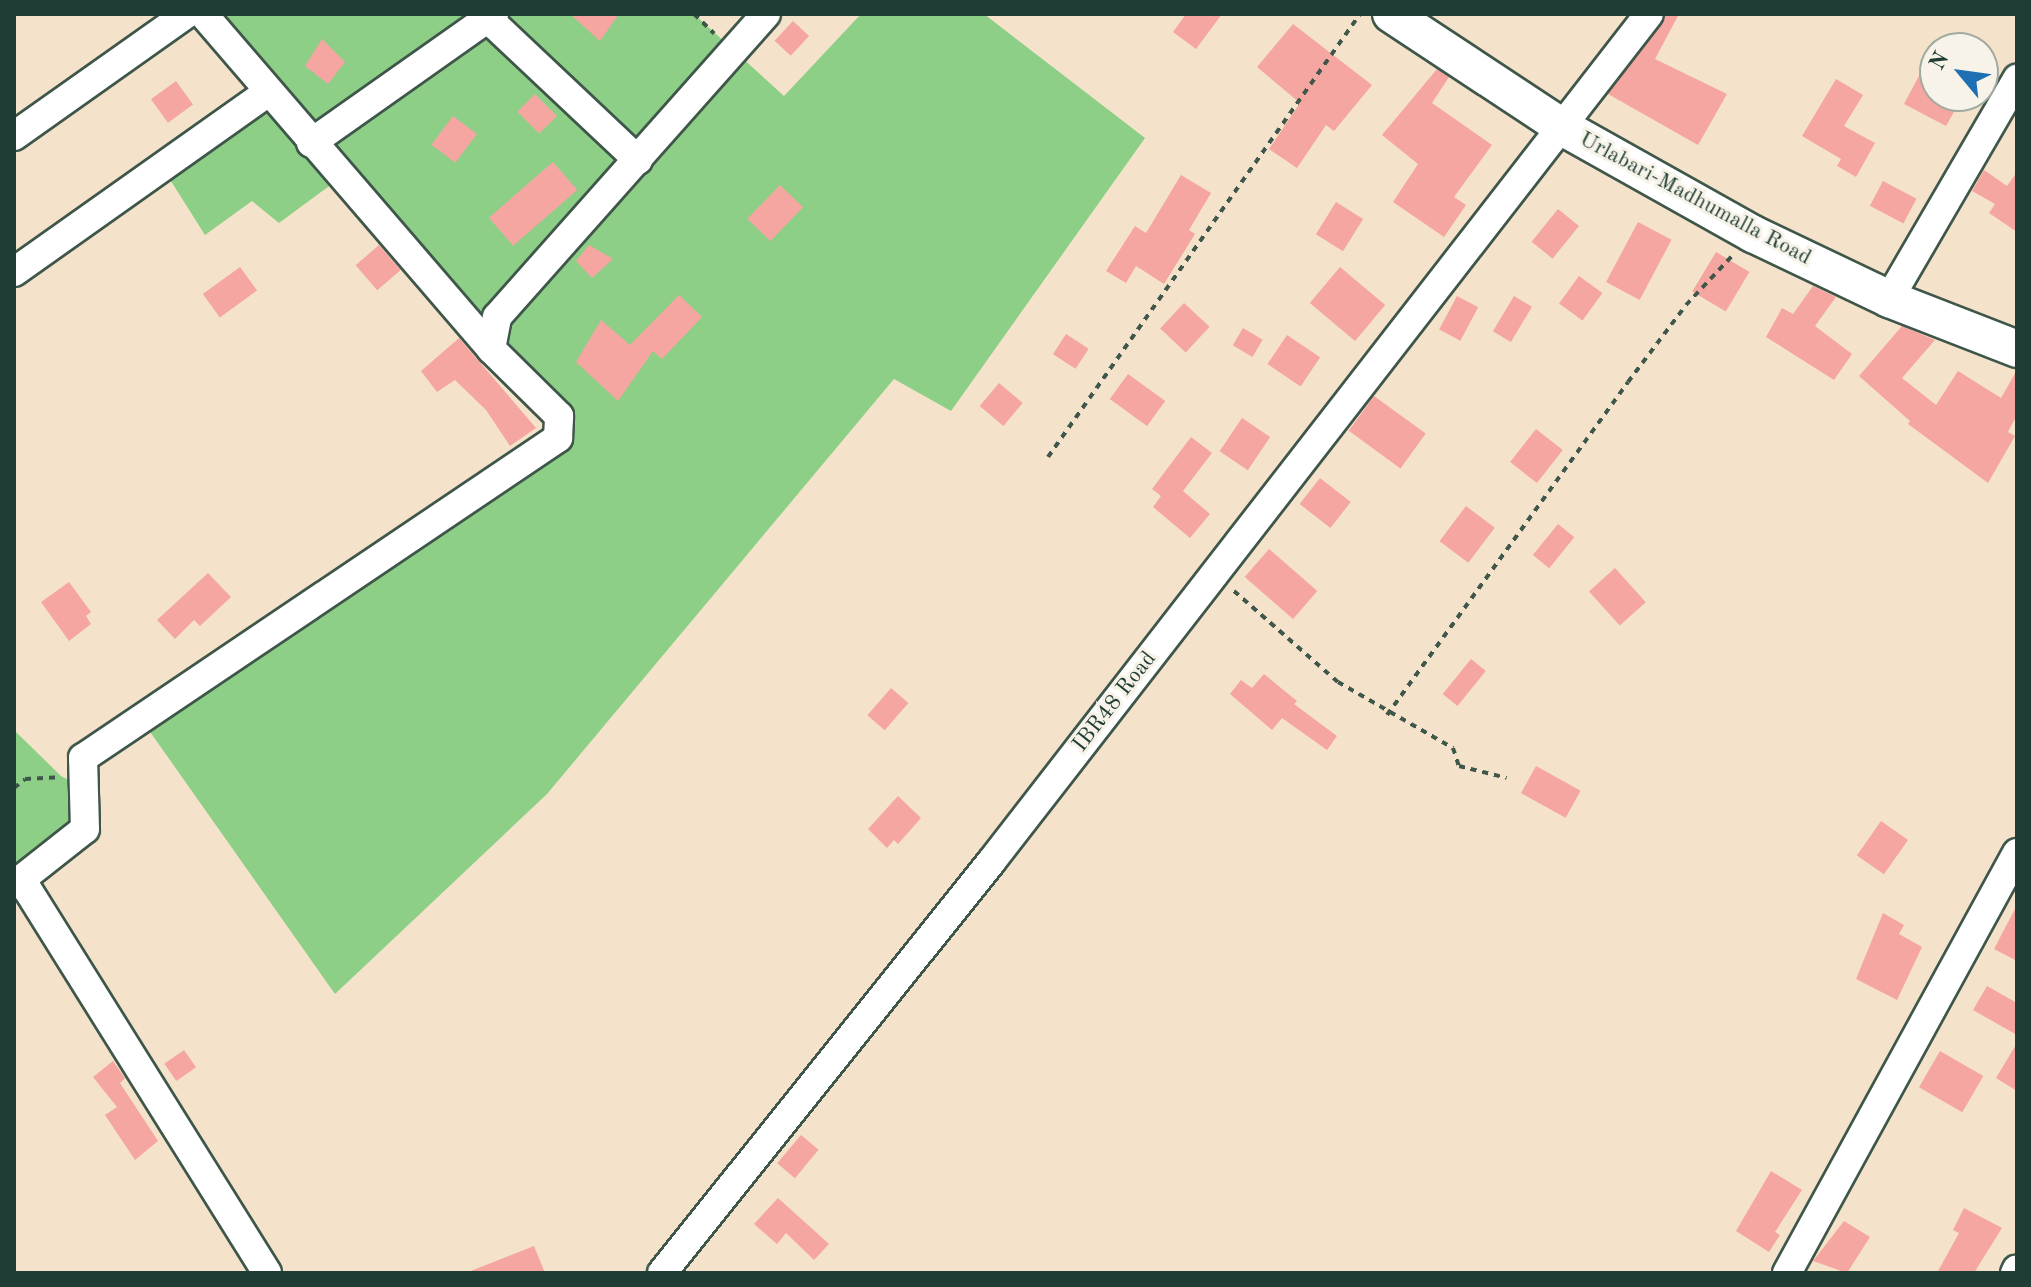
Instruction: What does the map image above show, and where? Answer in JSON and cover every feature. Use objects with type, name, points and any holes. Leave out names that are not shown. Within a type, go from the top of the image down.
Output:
[{"type":"main road","name":"Urlabari-Madhumalla Road","points":[[1391,14],[1564,128],[1753,234],[1889,299],[2017,349]]},
{"type":"street","points":[[14,136],[186,14]]},
{"type":"street","points":[[203,14],[491,349],[559,416],[558,438],[83,758],[85,829],[17,882],[267,1273]]},
{"type":"street","points":[[491,349],[497,317],[766,14]]},
{"type":"street","name":"IBR48 Road","points":[[662,1273],[1564,128],[1649,14]]},
{"type":"street","points":[[311,143],[488,16],[638,160]]},
{"type":"street","points":[[1889,299],[2017,79]]},
{"type":"street","points":[[14,272],[268,92]]},
{"type":"street","points":[[1787,1273],[2017,853]]},
{"type":"path","points":[[1048,457],[1360,14]]},
{"type":"path","points":[[1387,715],[1686,305],[1753,234]]},
{"type":"path","points":[[1214,574],[1304,657],[1387,715],[1453,748],[1459,766],[1507,778]]},
{"type":"path","points":[[14,788],[25,779],[61,776],[83,758]]},
{"type":"green space","points":[[203,14],[694,14],[784,96],[861,14],[984,14],[1145,138],[951,411],[894,379],[547,794],[335,994],[141,719],[558,437],[558,416],[340,178],[279,223],[252,201],[205,235],[162,167],[267,92]]},
{"type":"green space","points":[[14,730],[61,776],[82,787],[85,829],[14,885]]},
{"type":"building","points":[[570,14],[619,14],[600,41]]},
{"type":"building","points":[[1186,14],[1222,14],[1196,49],[1173,32]]},
{"type":"building","points":[[1666,14],[1679,14],[1655,59],[1727,94],[1698,145],[1608,94]]},
{"type":"building","points":[[793,21],[809,36],[791,56],[775,41]]},
{"type":"building","points":[[1293,24],[1372,85],[1334,131],[1326,125],[1297,168],[1269,149],[1300,103],[1257,67]]},
{"type":"building","points":[[322,39],[345,62],[328,84],[305,66]]},
{"type":"building","points":[[1437,69],[1449,77],[1432,103],[1492,145],[1454,197],[1466,205],[1444,237],[1393,202],[1418,164],[1382,135]]},
{"type":"building","points":[[1919,76],[1919,112],[1904,104]]},
{"type":"building","points":[[1836,79],[1863,95],[1844,126],[1875,143],[1856,177],[1837,166],[1841,159],[1802,136]]},
{"type":"building","points":[[176,81],[193,104],[168,123],[151,99]]},
{"type":"building","points":[[535,94],[557,116],[539,134],[517,112]]},
{"type":"building","points":[[1919,112],[1954,112],[1946,126]]},
{"type":"building","points":[[453,116],[477,134],[455,163],[431,145]]},
{"type":"building","points":[[553,162],[577,190],[513,246],[489,218]]},
{"type":"building","points":[[1984,170],[2007,186],[2017,172],[2017,232],[1989,213],[1995,204],[1972,191]]},
{"type":"building","points":[[1181,175],[1211,193],[1189,230],[1195,234],[1164,284],[1136,266],[1126,283],[1106,271],[1135,226],[1146,233]]},
{"type":"building","points":[[1883,181],[1917,199],[1903,224],[1870,206]]},
{"type":"building","points":[[780,185],[803,207],[770,241],[747,219]]},
{"type":"building","points":[[1336,202],[1363,219],[1343,251],[1316,234]]},
{"type":"building","points":[[1558,209],[1579,226],[1553,259],[1532,242]]},
{"type":"building","points":[[1638,222],[1672,240],[1640,300],[1606,282]]},
{"type":"building","points":[[379,245],[401,270],[377,290],[356,265]]},
{"type":"building","points":[[589,245],[613,259],[592,278],[576,261]]},
{"type":"building","points":[[1716,252],[1749,272],[1726,312],[1692,291]]},
{"type":"building","points":[[240,267],[257,290],[220,317],[203,294]]},
{"type":"building","points":[[1340,267],[1385,305],[1355,341],[1310,303]]},
{"type":"building","points":[[1579,276],[1602,293],[1582,321],[1559,304]]},
{"type":"building","points":[[1813,286],[1836,297],[1815,326],[1852,354],[1834,380],[1766,337],[1782,308],[1793,314]]},
{"type":"building","points":[[679,295],[702,317],[662,359],[653,351],[618,401],[576,362],[601,320],[630,345]]},
{"type":"building","points":[[1457,296],[1478,307],[1460,341],[1439,330]]},
{"type":"building","points":[[1514,296],[1532,307],[1511,342],[1493,331]]},
{"type":"building","points":[[1184,303],[1210,327],[1186,352],[1160,329]]},
{"type":"building","points":[[1902,326],[1935,340],[1902,378],[1936,405],[1958,371],[2001,398],[2017,370],[2017,415],[2008,432],[2015,436],[1988,483],[1908,424],[1910,421],[1859,376]]},
{"type":"building","points":[[1243,328],[1263,340],[1252,357],[1233,345]]},
{"type":"building","points":[[1066,334],[1089,349],[1076,369],[1053,354]]},
{"type":"building","points":[[1287,335],[1320,357],[1301,386],[1267,364]]},
{"type":"building","points":[[459,338],[536,428],[510,446],[486,410],[455,380],[437,392],[421,371]]},
{"type":"building","points":[[1128,374],[1165,401],[1147,426],[1110,399]]},
{"type":"building","points":[[999,383],[1023,403],[1003,426],[980,406]]},
{"type":"building","points":[[1374,396],[1426,434],[1401,468],[1349,431]]},
{"type":"building","points":[[1242,418],[1270,437],[1248,470],[1220,451]]},
{"type":"building","points":[[1536,429],[1563,450],[1537,483],[1510,462]]},
{"type":"building","points":[[1191,437],[1212,453],[1183,491],[1210,514],[1190,538],[1153,507],[1161,496],[1152,489]]},
{"type":"building","points":[[1320,478],[1351,502],[1330,528],[1300,504]]},
{"type":"building","points":[[1466,506],[1495,528],[1468,563],[1440,541]]},
{"type":"building","points":[[1558,524],[1574,537],[1549,568],[1533,555]]},
{"type":"building","points":[[1269,549],[1317,591],[1293,619],[1245,577]]},
{"type":"building","points":[[1615,568],[1646,602],[1620,626],[1589,591]]},
{"type":"building","points":[[208,573],[231,597],[200,626],[194,620],[175,639],[157,620]]},
{"type":"building","points":[[69,582],[91,612],[86,616],[91,624],[69,641],[41,602]]},
{"type":"building","points":[[1471,659],[1486,671],[1457,706],[1443,694]]},
{"type":"building","points":[[1264,674],[1297,701],[1294,704],[1337,736],[1327,750],[1282,718],[1272,730],[1230,694],[1241,680],[1252,688]]},
{"type":"building","points":[[891,688],[908,703],[885,730],[867,715]]},
{"type":"building","points":[[1536,766],[1581,791],[1566,818],[1521,793]]},
{"type":"building","points":[[898,796],[921,818],[898,844],[894,840],[887,848],[868,829]]},
{"type":"building","points":[[1881,821],[1908,840],[1884,874],[1857,855]]},
{"type":"building","points":[[2017,905],[2017,961],[1994,949]]},
{"type":"building","points":[[1883,913],[1904,925],[1899,934],[1922,947],[1897,1000],[1856,979]]},
{"type":"building","points":[[1987,986],[2017,1003],[2017,1035],[1973,1010]]},
{"type":"building","points":[[2017,1043],[2017,1091],[1996,1078]]},
{"type":"building","points":[[184,1050],[196,1067],[176,1081],[164,1064]]},
{"type":"building","points":[[1940,1051],[1983,1076],[1962,1112],[1919,1087]]},
{"type":"building","points":[[113,1061],[125,1078],[120,1083],[158,1141],[135,1160],[105,1115],[117,1107],[93,1077]]},
{"type":"building","points":[[801,1135],[819,1150],[795,1178],[777,1163]]},
{"type":"building","points":[[1771,1171],[1802,1190],[1775,1232],[1780,1235],[1769,1252],[1736,1231]]},
{"type":"building","points":[[778,1198],[829,1244],[814,1260],[786,1233],[777,1244],[754,1224]]},
{"type":"building","points":[[1964,1208],[2002,1228],[1974,1273],[1937,1273],[1959,1233],[1953,1230]]},
{"type":"building","points":[[1844,1221],[1870,1237],[1847,1273],[1813,1261]]},
{"type":"building","points":[[534,1246],[545,1273],[468,1273],[468,1272]]}]
